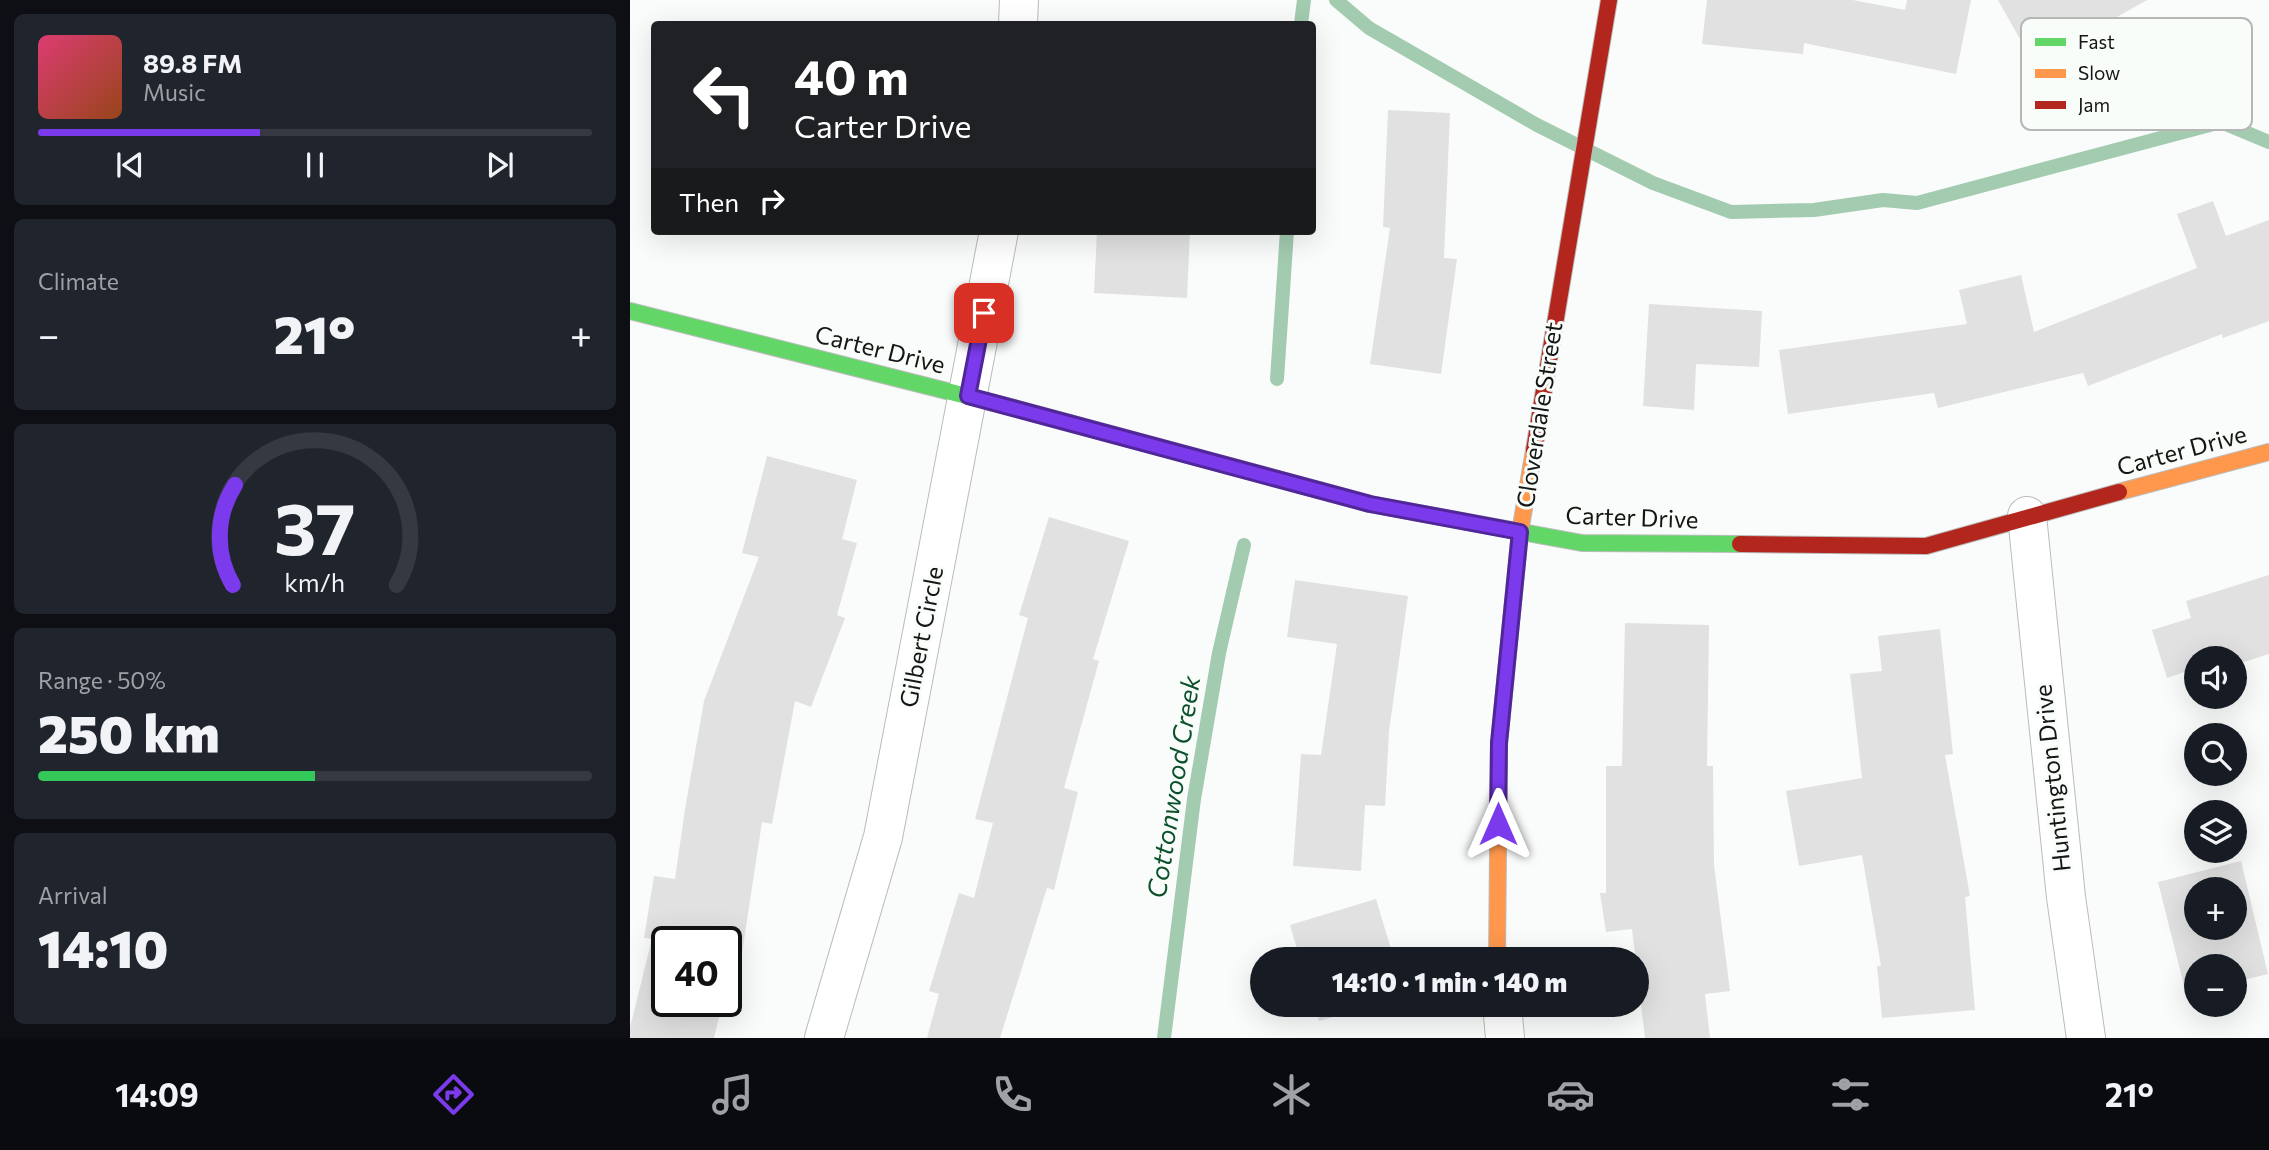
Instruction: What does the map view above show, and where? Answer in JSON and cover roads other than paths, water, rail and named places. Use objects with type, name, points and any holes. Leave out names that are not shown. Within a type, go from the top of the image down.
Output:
[{"type":"street","points":[[1018,21],[1019,0]]},
{"type":"street","name":"Cloverdale Street","points":[[1497,947],[1499,743],[1520,532],[1609,0]]},
{"type":"street","name":"Gilbert Circle","points":[[824,1038],[883,837],[998,235]]},
{"type":"street","name":"Carter Drive","points":[[630,311],[968,396],[1370,504],[1582,543],[1926,546],[2026,516],[2269,452]]},
{"type":"street","name":"Huntington Drive","points":[[2026,516],[2066,897],[2086,1038]]},
{"type":"street","points":[[1503,1017],[1505,1038]]},
{"type":"waterway","name":"Cottonwood Creek","points":[[1301,21],[1304,0]]},
{"type":"waterway","points":[[1336,0],[1369,28],[1537,125],[1653,183],[1731,212],[1814,210],[1883,200],[1917,203],[2191,130]]},
{"type":"waterway","points":[[2240,130],[2269,142]]},
{"type":"waterway","name":"Cottonwood Creek","points":[[1277,379],[1287,235]]},
{"type":"waterway","name":"Cottonwood Creek","points":[[1164,1038],[1194,799],[1219,653],[1244,545]]}]
